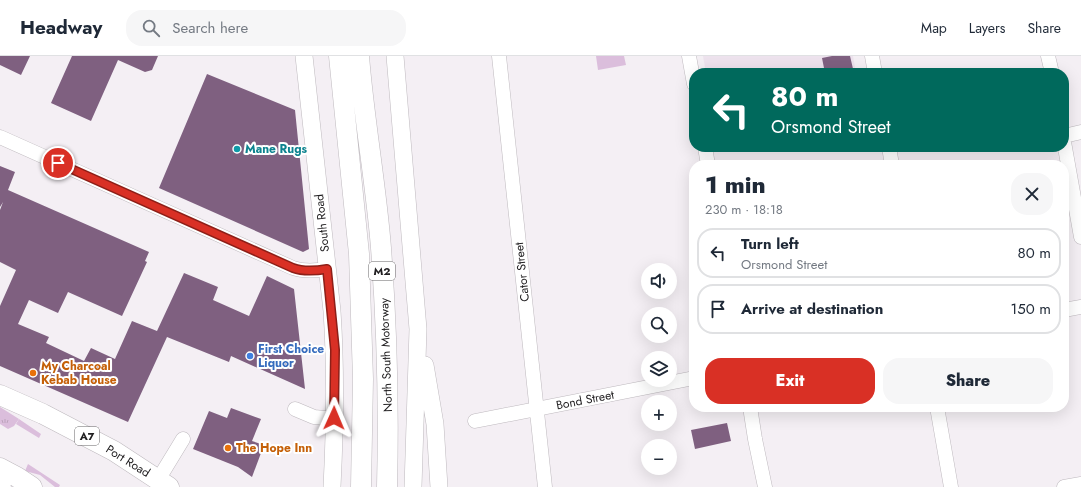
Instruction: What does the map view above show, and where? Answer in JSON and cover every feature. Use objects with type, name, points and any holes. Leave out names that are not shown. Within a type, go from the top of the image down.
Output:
[{"type":"highway","name":"North South Motorway","points":[[339,56],[359,254],[363,379],[361,487]]},
{"type":"highway","name":"North South Motorway","points":[[359,56],[362,96],[381,247],[388,354],[387,487]]},
{"type":"highway","name":"Port Road","points":[[0,395],[43,414],[114,451],[164,483]]},
{"type":"highway","points":[[0,468],[32,487]]},
{"type":"main road","points":[[295,56],[307,85]]},
{"type":"main road","name":"South Road","points":[[304,56],[335,350],[332,487]]},
{"type":"main road","points":[[395,56],[418,329],[435,424],[439,487]]},
{"type":"main road","points":[[413,487],[418,329]]},
{"type":"street","name":"Cator Street","points":[[499,56],[545,487]]},
{"type":"street","points":[[689,56],[691,68]]},
{"type":"street","points":[[872,56],[874,68]]},
{"type":"street","points":[[1048,56],[1051,68]]},
{"type":"street","points":[[1069,135],[1081,132]]},
{"type":"street","points":[[0,137],[293,268],[301,271],[327,269]]},
{"type":"street","points":[[1069,170],[1081,237]]},
{"type":"street","points":[[1069,309],[1081,307]]},
{"type":"street","name":"Bond Street","points":[[475,421],[689,379]]},
{"type":"street","points":[[295,409],[314,417],[334,418]]},
{"type":"street","points":[[751,412],[764,487]]},
{"type":"street","points":[[938,412],[951,487]]},
{"type":"street","points":[[164,483],[183,439]]},
{"type":"street","points":[[1064,487],[1081,484]]},
{"type":"shaded area","points":[[703,56],[853,56],[855,68],[705,68]]},
{"type":"green space","points":[[596,56],[624,56],[626,65],[598,70]]},
{"type":"green space","points":[[0,407],[19,419],[14,426],[8,429],[0,424]]},
{"type":"green space","points":[[19,419],[41,434],[39,438],[16,424]]},
{"type":"green space","points":[[28,464],[60,485],[59,487],[55,487],[40,475],[25,471]]},
{"type":"building","points":[[0,56],[30,56],[21,75],[0,65]]},
{"type":"building","points":[[72,56],[158,56],[152,70],[145,72],[118,60],[91,121],[51,103]]},
{"type":"building","points":[[832,56],[850,56],[853,68],[824,68],[822,58]]},
{"type":"building","name":"Mane Rugs","points":[[207,74],[295,110],[309,249],[303,252],[159,188]]},
{"type":"building","points":[[0,166],[15,172],[8,190],[149,252],[145,261],[147,262],[122,316],[68,292],[58,313],[29,300],[18,324],[49,337],[46,343],[84,361],[91,348],[115,359],[132,321],[157,331],[184,273],[218,287],[213,300],[249,316],[267,276],[294,289],[305,389],[231,356],[229,362],[167,337],[128,422],[0,366],[0,306],[16,270],[0,262],[0,210],[3,202],[0,207]]},
{"type":"building","points":[[231,408],[261,419],[252,441],[264,445],[252,477],[238,467],[193,449],[209,411],[227,418]]},
{"type":"building","points":[[727,423],[731,441],[695,449],[691,430]]},
{"type":"place","name":"Mane Rugs","points":[[237,149]]},
{"type":"place","name":"First Choice Liquor","points":[[250,356]]},
{"type":"place","name":"My Charcoal Kebab House","points":[[33,373]]},
{"type":"place","name":"The Hope Inn","points":[[228,448]]},
{"type":"route","points":[[58,163],[293,268],[301,271],[327,269],[335,350],[334,418]]}]
